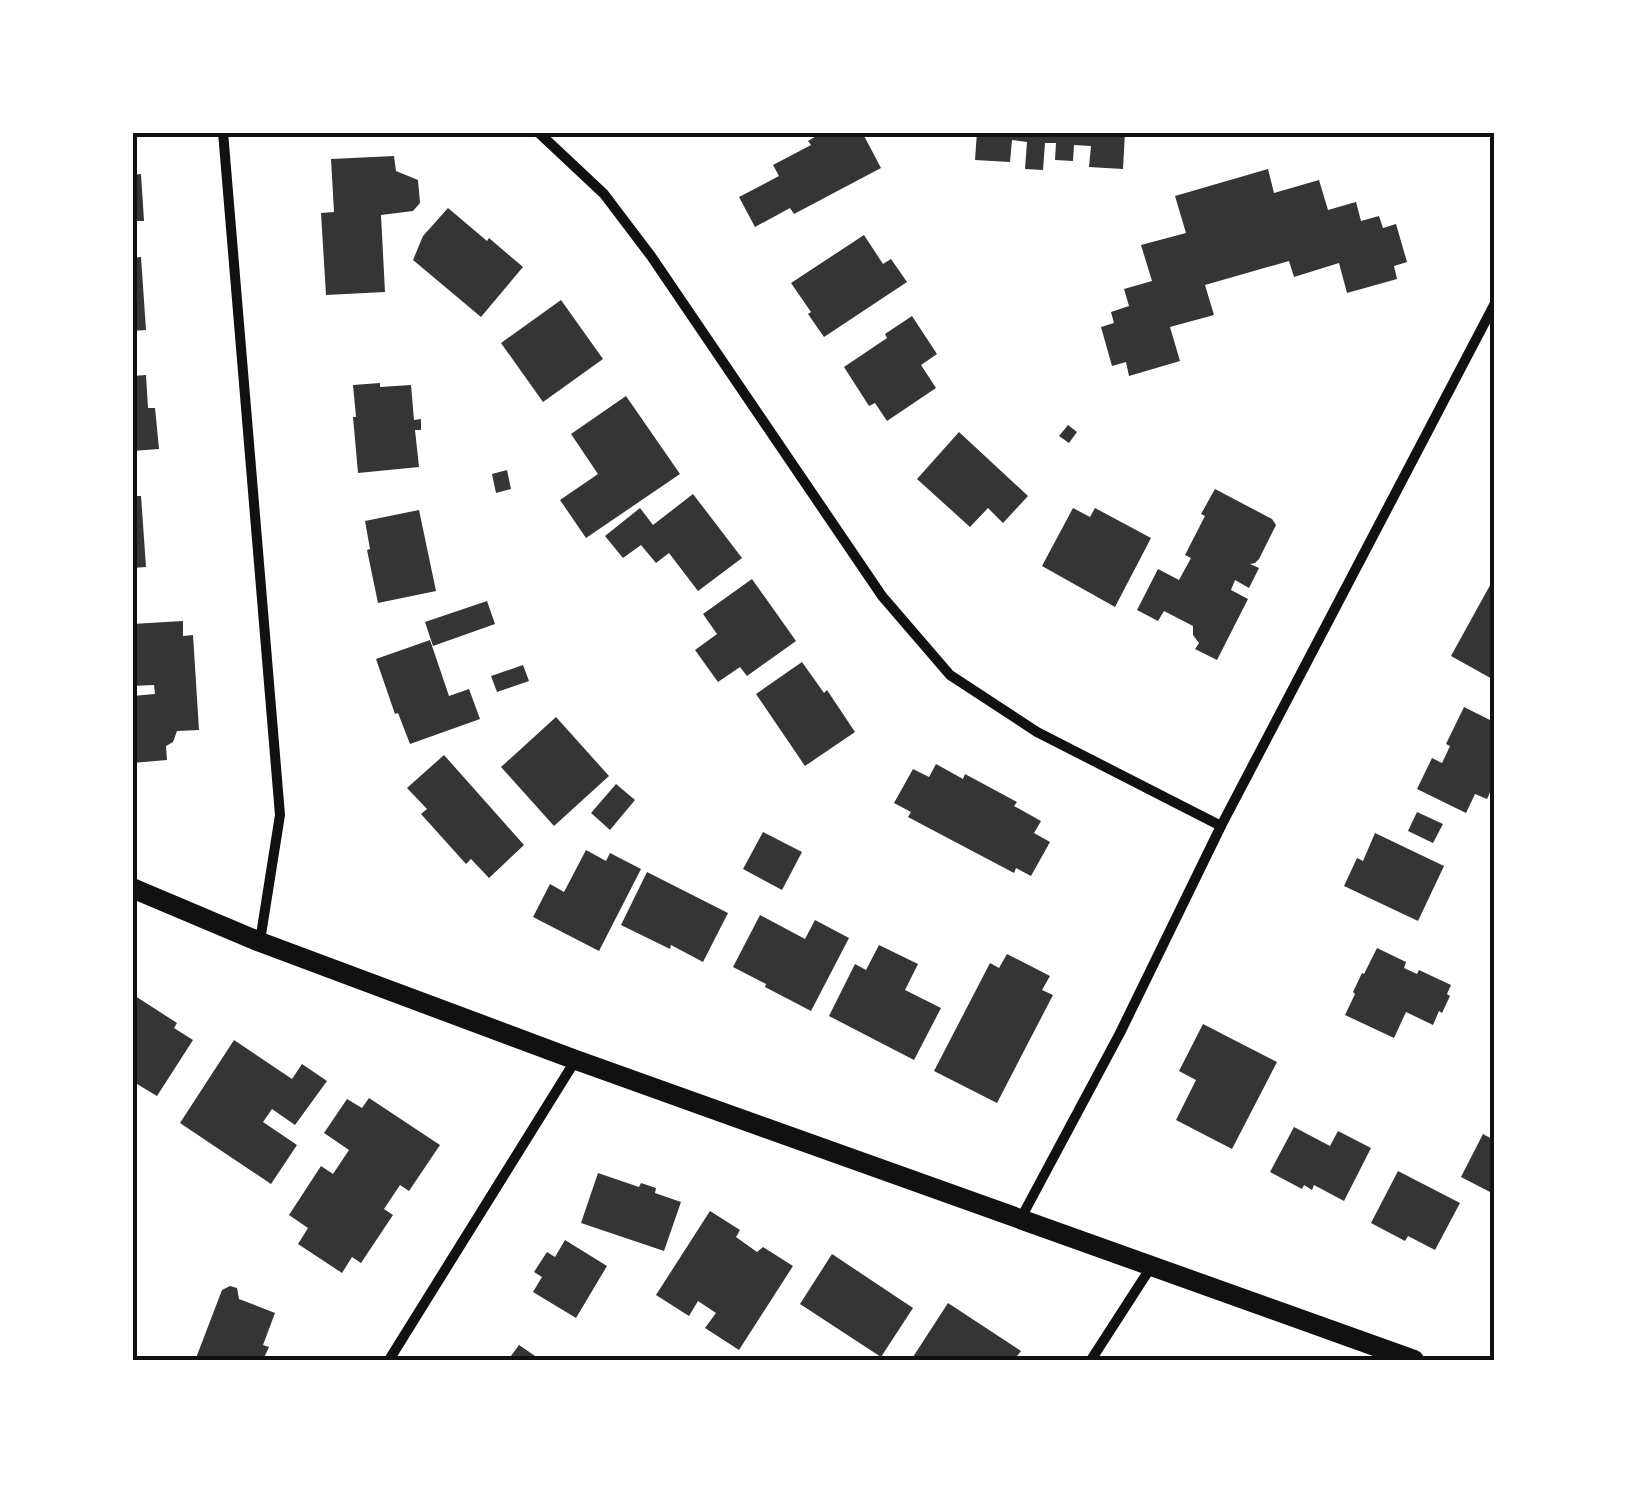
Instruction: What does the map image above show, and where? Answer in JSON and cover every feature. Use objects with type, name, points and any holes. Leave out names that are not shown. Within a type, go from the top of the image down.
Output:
[{"type":"main road","points":[[132,888],[260,942],[576,1060],[1414,1360]]},
{"type":"street","points":[[222,132],[280,815],[260,942]]},
{"type":"street","points":[[538,132],[604,194],[640,241],[882,596],[950,675],[1038,732],[1220,826]]},
{"type":"street","points":[[1021,1220],[1120,1033],[1220,826],[1494,305]]},
{"type":"street","points":[[389,1360],[576,1060]]},
{"type":"street","points":[[1092,1360],[1151,1266]]},
{"type":"building","points":[[823,132],[862,132],[881,168],[794,214],[790,208],[755,227],[739,197],[779,176],[773,165],[811,145],[808,141]]},
{"type":"building","points":[[977,132],[1125,132],[1123,169],[1089,167],[1091,146],[1074,145],[1073,161],[1055,160],[1056,143],[1045,143],[1043,170],[1025,169],[1027,142],[1012,140],[1010,162],[975,160]]},
{"type":"building","points":[[394,156],[396,171],[418,180],[420,203],[413,211],[381,215],[385,292],[326,295],[321,213],[334,212],[331,159]]},
{"type":"building","points":[[1268,169],[1274,193],[1319,180],[1328,210],[1356,202],[1361,221],[1379,216],[1383,228],[1396,224],[1407,262],[1394,266],[1397,279],[1347,293],[1339,263],[1294,277],[1289,261],[1205,285],[1214,315],[1170,327],[1180,361],[1129,376],[1126,362],[1112,366],[1101,327],[1114,323],[1111,312],[1129,306],[1124,289],[1152,281],[1141,245],[1186,233],[1175,196]]},
{"type":"building","points":[[141,174],[144,221],[132,221],[132,175]]},
{"type":"building","points":[[448,208],[523,267],[481,317],[413,260],[423,236]]},
{"type":"building","points":[[864,235],[883,264],[891,259],[907,282],[824,337],[791,283]]},
{"type":"building","points":[[141,257],[146,330],[132,331],[132,258]]},
{"type":"building","points":[[561,300],[603,359],[543,402],[501,343]]},
{"type":"building","points":[[912,316],[937,354],[921,365],[936,388],[887,421],[875,403],[869,406],[844,367]]},
{"type":"building","points":[[146,375],[148,408],[155,408],[159,449],[132,451],[132,376]]},
{"type":"building","points":[[380,383],[380,387],[411,385],[414,420],[421,419],[421,430],[415,430],[419,467],[358,473],[353,385]]},
{"type":"building","points":[[626,396],[680,474],[586,538],[560,500],[598,474],[571,434]]},
{"type":"building","points":[[1068,425],[1077,432],[1069,443],[1059,436]]},
{"type":"building","points":[[959,432],[1028,496],[1003,523],[988,508],[970,527],[917,479]]},
{"type":"building","points":[[507,470],[511,489],[496,493],[492,474]]},
{"type":"building","points":[[1215,489],[1272,519],[1276,525],[1259,559],[1250,564],[1259,568],[1249,588],[1235,580],[1231,590],[1248,599],[1217,660],[1195,649],[1199,643],[1193,626],[1164,611],[1158,621],[1137,610],[1158,569],[1179,580],[1191,558],[1185,555],[1205,516],[1201,514]]},
{"type":"building","points":[[693,494],[742,558],[698,591],[669,553],[656,563],[641,545],[623,558],[605,536],[640,508],[653,525]]},
{"type":"building","points":[[132,496],[141,496],[146,567],[132,568]]},
{"type":"building","points":[[1073,508],[1090,517],[1095,508],[1151,538],[1115,607],[1042,566]]},
{"type":"building","points":[[419,510],[436,591],[378,603],[365,521]]},
{"type":"building","points":[[1494,578],[1494,680],[1451,656]]},
{"type":"building","points":[[752,579],[796,641],[747,676],[740,667],[718,682],[695,650],[717,634],[703,614]]},
{"type":"building","points":[[487,601],[495,624],[433,646],[425,622]]},
{"type":"building","points":[[183,621],[183,636],[193,635],[199,730],[177,731],[173,742],[166,746],[167,760],[132,763],[132,696],[155,694],[154,685],[132,686],[132,624]]},
{"type":"building","points":[[430,640],[449,696],[469,689],[480,719],[410,744],[376,659]]},
{"type":"building","points":[[802,662],[824,693],[827,690],[855,732],[805,766],[756,694]]},
{"type":"building","points":[[523,665],[529,681],[497,692],[491,676]]},
{"type":"building","points":[[1464,707],[1494,722],[1494,783],[1487,799],[1475,794],[1466,813],[1417,789],[1432,758],[1442,763],[1450,746],[1446,744]]},
{"type":"building","points":[[556,717],[609,776],[554,826],[501,767]]},
{"type":"building","points":[[444,755],[524,845],[489,878],[471,859],[466,864],[421,814],[427,809],[407,788]]},
{"type":"building","points":[[936,764],[963,779],[965,774],[1017,802],[1014,806],[1041,821],[1034,833],[1050,842],[1031,876],[1016,868],[1014,873],[908,817],[911,812],[894,803],[913,769],[929,777]]},
{"type":"building","points":[[616,784],[635,800],[610,830],[591,813]]},
{"type":"building","points":[[1417,812],[1443,824],[1433,843],[1408,831]]},
{"type":"building","points":[[763,832],[802,852],[782,890],[743,869]]},
{"type":"building","points":[[1375,833],[1444,866],[1418,921],[1344,886],[1357,858],[1363,861]]},
{"type":"building","points":[[586,850],[606,861],[610,853],[641,869],[599,951],[533,917],[550,884],[564,892]]},
{"type":"building","points":[[647,872],[728,913],[703,962],[621,925]]},
{"type":"building","points":[[760,915],[805,939],[815,920],[849,938],[811,1011],[733,967]]},
{"type":"building","points":[[879,945],[918,964],[905,990],[941,1008],[914,1060],[829,1016],[855,964],[866,970]]},
{"type":"building","points":[[1377,948],[1406,962],[1404,968],[1417,974],[1419,970],[1451,985],[1447,994],[1450,996],[1433,1025],[1406,1012],[1394,1038],[1345,1015]]},
{"type":"building","points":[[1007,954],[1050,976],[1042,990],[1053,995],[997,1103],[934,1071],[990,963],[999,968]]},
{"type":"building","points":[[132,994],[177,1023],[174,1028],[193,1040],[157,1096],[132,1081]]},
{"type":"building","points":[[1203,1024],[1277,1062],[1232,1149],[1176,1120],[1196,1080],[1179,1071]]},
{"type":"building","points":[[234,1040],[292,1079],[302,1064],[327,1081],[295,1125],[272,1109],[263,1122],[297,1145],[271,1184],[180,1123]]},
{"type":"building","points":[[369,1098],[440,1145],[409,1191],[400,1185],[384,1209],[393,1215],[361,1263],[352,1257],[342,1273],[298,1244],[308,1228],[289,1215],[321,1166],[333,1174],[349,1150],[324,1133],[347,1099],[362,1108]]},
{"type":"building","points":[[1294,1127],[1330,1146],[1338,1131],[1371,1148],[1344,1201],[1314,1185],[1312,1190],[1304,1185],[1302,1189],[1270,1172]]},
{"type":"building","points":[[1483,1134],[1494,1140],[1494,1184],[1490,1192],[1461,1177]]},
{"type":"building","points":[[1398,1171],[1460,1203],[1435,1250],[1408,1236],[1405,1241],[1371,1223]]},
{"type":"building","points":[[598,1173],[639,1187],[641,1183],[656,1188],[655,1193],[681,1202],[664,1251],[581,1223]]},
{"type":"building","points":[[710,1211],[740,1230],[736,1237],[757,1252],[763,1247],[793,1266],[739,1350],[705,1328],[716,1313],[698,1301],[689,1316],[656,1295]]},
{"type":"building","points":[[565,1240],[607,1266],[576,1318],[533,1292],[542,1277],[534,1272],[547,1252],[555,1257]]},
{"type":"building","points":[[832,1254],[913,1308],[881,1357],[800,1304]]},
{"type":"building","points":[[237,1288],[239,1299],[275,1313],[263,1345],[269,1347],[263,1360],[196,1358],[222,1290]]},
{"type":"building","points":[[948,1303],[1021,1351],[1014,1360],[911,1360]]},
{"type":"building","points":[[519,1345],[541,1360],[508,1360]]}]
